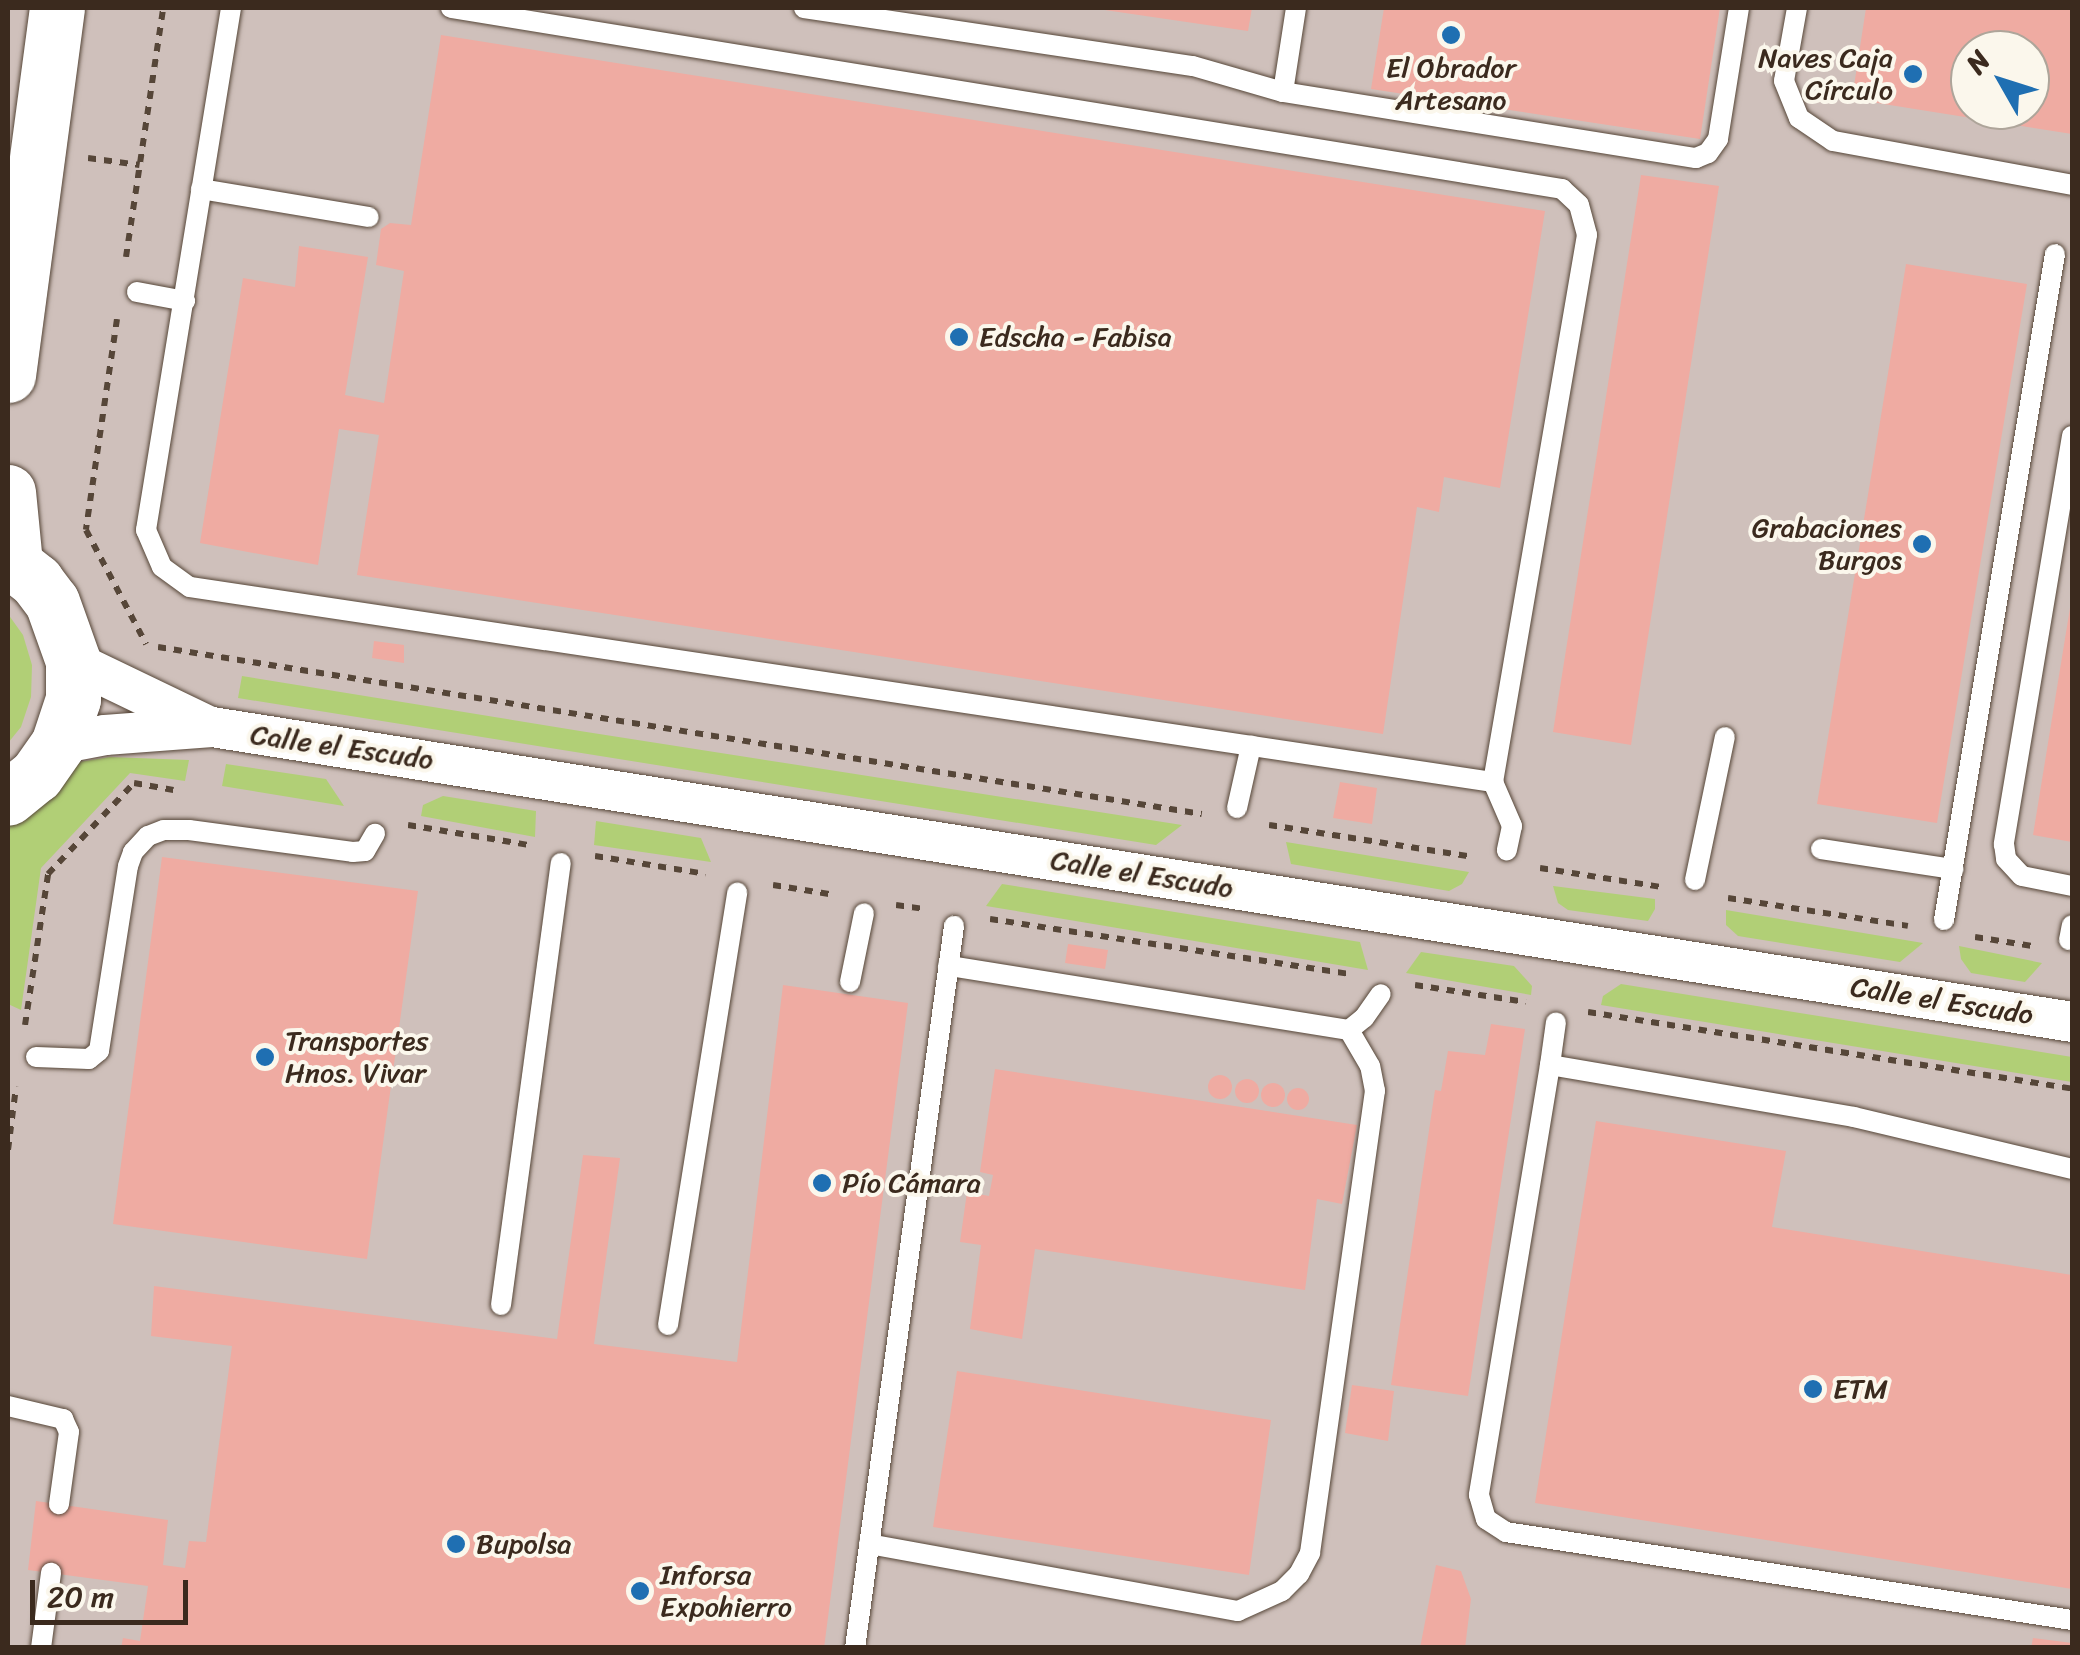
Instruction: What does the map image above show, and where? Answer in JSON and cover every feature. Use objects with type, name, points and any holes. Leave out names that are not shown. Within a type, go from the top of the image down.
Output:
[{"type":"main road","points":[[8,375],[57,8]]},
{"type":"main road","points":[[8,492],[11,561],[52,602],[74,660],[72,700],[58,744],[36,775],[8,798]]},
{"type":"street","name":"Calle el Escudo","points":[[74,660],[212,728]]},
{"type":"street","name":"Calle el Escudo","points":[[58,744],[104,736],[212,728],[2072,1022]]},
{"type":"lane","points":[[231,8],[146,530],[162,567],[190,587],[1493,782]]},
{"type":"lane","points":[[451,8],[1562,189],[1579,205],[1587,235],[1493,782],[1512,826],[1507,850]]},
{"type":"lane","points":[[804,8],[901,15],[1193,66],[1283,92],[1696,158],[1708,154],[1718,139],[1740,8]]},
{"type":"lane","points":[[1283,92],[1296,8]]},
{"type":"lane","points":[[1797,8],[1784,81],[1799,118],[1833,141],[2072,185]]},
{"type":"lane","points":[[201,189],[369,217]]},
{"type":"lane","points":[[1952,928],[1953,869],[2055,254]]},
{"type":"lane","points":[[137,292],[184,301]]},
{"type":"lane","points":[[2072,436],[2004,844],[2006,859],[2022,876],[2072,886]]},
{"type":"lane","points":[[1694,880],[1725,737]]},
{"type":"lane","points":[[1238,808],[1251,746]]},
{"type":"lane","points":[[36,1057],[89,1060],[99,1052],[128,866],[133,852],[148,836],[164,830],[189,830],[353,852],[365,851],[375,834]]},
{"type":"lane","points":[[1821,849],[1953,869]]},
{"type":"lane","points":[[501,1306],[561,863]]},
{"type":"lane","points":[[668,1325],[736,892]]},
{"type":"lane","points":[[850,982],[864,913]]},
{"type":"lane","points":[[855,1648],[954,926]]},
{"type":"lane","points":[[948,966],[1349,1030],[1364,1018],[1381,994]]},
{"type":"lane","points":[[1556,1022],[1480,1495],[1486,1519],[1506,1532],[2072,1620]]},
{"type":"lane","points":[[869,1544],[1238,1610],[1282,1592],[1299,1574],[1310,1553],[1375,1090],[1370,1066],[1349,1030]]},
{"type":"lane","points":[[1550,1065],[1854,1117],[2072,1169]]},
{"type":"lane","points":[[8,1406],[63,1419],[69,1432],[59,1504]]},
{"type":"lane","points":[[41,1648],[51,1573]]},
{"type":"path","points":[[124,272],[163,8]]},
{"type":"path","points":[[119,308],[86,530],[147,645],[1216,816]]},
{"type":"path","points":[[1254,822],[1485,859]]},
{"type":"path","points":[[1523,865],[1673,889]]},
{"type":"path","points":[[1711,895],[1923,929]]},
{"type":"path","points":[[1952,928],[2048,948]]},
{"type":"shaded area","points":[[8,8],[2072,8],[2072,1647],[8,1648]]},
{"type":"green space","points":[[8,614],[23,635],[32,665],[31,697],[21,727],[8,743]]},
{"type":"green space","points":[[242,676],[1182,825],[1156,845],[238,698]]},
{"type":"green space","points":[[110,757],[189,760],[185,781],[130,773],[41,868],[21,1010],[8,1004],[8,814],[79,762]]},
{"type":"green space","points":[[226,764],[326,779],[344,806],[222,786]]},
{"type":"green space","points":[[443,796],[536,811],[535,837],[421,816],[423,805]]},
{"type":"green space","points":[[596,821],[701,838],[711,862],[594,845]]},
{"type":"green space","points":[[1286,842],[1469,872],[1462,884],[1449,891],[1291,864]]},
{"type":"green space","points":[[1002,884],[1360,942],[1368,970],[986,906]]},
{"type":"green space","points":[[1553,886],[1655,899],[1655,909],[1648,921],[1568,910],[1558,903]]},
{"type":"green space","points":[[1726,910],[1923,943],[1900,962],[1738,936],[1726,925]]},
{"type":"green space","points":[[1959,946],[2042,963],[2025,982],[1971,973],[1961,959]]},
{"type":"green space","points":[[1421,952],[1514,966],[1532,986],[1531,995],[1406,973]]},
{"type":"green space","points":[[1621,984],[2072,1057],[2072,1082],[1601,1005],[1603,996]]},
{"type":"building","points":[[1091,8],[1252,8],[1248,31]]},
{"type":"building","points":[[1384,8],[1720,8],[1700,139],[1371,89]]},
{"type":"building","name":"Naves Caja Círculo","points":[[1866,8],[2072,8],[2072,134],[2047,130],[2050,130],[2050,30],[1950,30],[1950,115],[1852,99]]},
{"type":"building","name":"Edscha - Fabisa","points":[[441,35],[1545,211],[1500,488],[1444,477],[1439,512],[1417,507],[1383,734],[357,575],[379,435],[339,429],[318,565],[200,543],[243,278],[295,287],[299,246],[368,257],[345,395],[384,403],[404,271],[376,265],[381,229],[390,223],[411,225]]},
{"type":"building","points":[[1641,175],[1719,186],[1631,745],[1553,732]]},
{"type":"building","name":"Grabaciones Burgos","points":[[1906,264],[2027,284],[1937,823],[1817,804]]},
{"type":"building","points":[[2072,608],[2072,842],[2033,835]]},
{"type":"building","points":[[374,641],[404,645],[404,663],[372,658]]},
{"type":"building","points":[[1340,782],[1377,788],[1372,824],[1333,818]]},
{"type":"building","name":"Transportes Hnos. Vivar","points":[[162,857],[418,891],[367,1259],[113,1224]]},
{"type":"building","points":[[1068,944],[1108,950],[1105,969],[1065,963]]},
{"type":"building","points":[[783,985],[908,1003],[824,1648],[121,1648],[123,1638],[140,1641],[148,1586],[28,1570],[36,1501],[168,1520],[163,1565],[185,1568],[189,1541],[206,1542],[232,1346],[151,1336],[154,1286],[557,1339],[583,1155],[620,1158],[594,1344],[737,1362]]},
{"type":"building","points":[[1491,1024],[1525,1029],[1468,1396],[1391,1385],[1435,1090],[1441,1091],[1448,1051],[1485,1055]]},
{"type":"building","points":[[995,1069],[1357,1125],[1342,1204],[1317,1199],[1305,1290],[1035,1249],[1022,1339],[970,1329],[981,1245],[960,1242],[967,1192],[989,1196],[993,1175],[980,1172]]},
{"type":"building","points":[[1220,1075],[1229,1078],[1229,1096],[1220,1099],[1211,1096],[1208,1087],[1211,1078]]},
{"type":"building","points":[[1247,1079],[1259,1091],[1247,1103],[1235,1091]]},
{"type":"building","points":[[1273,1083],[1285,1095],[1273,1107],[1261,1095]]},
{"type":"building","points":[[1294,1088],[1302,1088],[1309,1099],[1302,1110],[1294,1110],[1287,1103],[1287,1095]]},
{"type":"building","name":"ETM","points":[[1596,1121],[1786,1151],[1772,1227],[2072,1275],[2072,1589],[1535,1503]]},
{"type":"building","points":[[957,1371],[1271,1420],[1249,1575],[933,1527]]},
{"type":"building","points":[[1352,1385],[1394,1391],[1388,1441],[1345,1433]]},
{"type":"building","points":[[1436,1565],[1461,1571],[1471,1599],[1465,1648],[1420,1648]]},
{"type":"building","points":[[2033,1638],[2072,1643],[2072,1648],[2031,1648]]},
{"type":"place","name":"El Obrador Artesano","points":[[1451,35]]},
{"type":"place","name":"Naves Caja Círculo","points":[[1913,74]]},
{"type":"place","name":"Edscha - Fabisa","points":[[959,337]]},
{"type":"place","name":"Grabaciones Burgos","points":[[1922,544]]},
{"type":"place","name":"Transportes Hnos. Vivar","points":[[265,1057]]},
{"type":"place","name":"Pío Cámara","points":[[822,1183]]},
{"type":"place","name":"ETM","points":[[1813,1389]]},
{"type":"place","name":"Bupolsa","points":[[456,1544]]},
{"type":"place","name":"Inforsa Expohierro","points":[[640,1591]]}]
